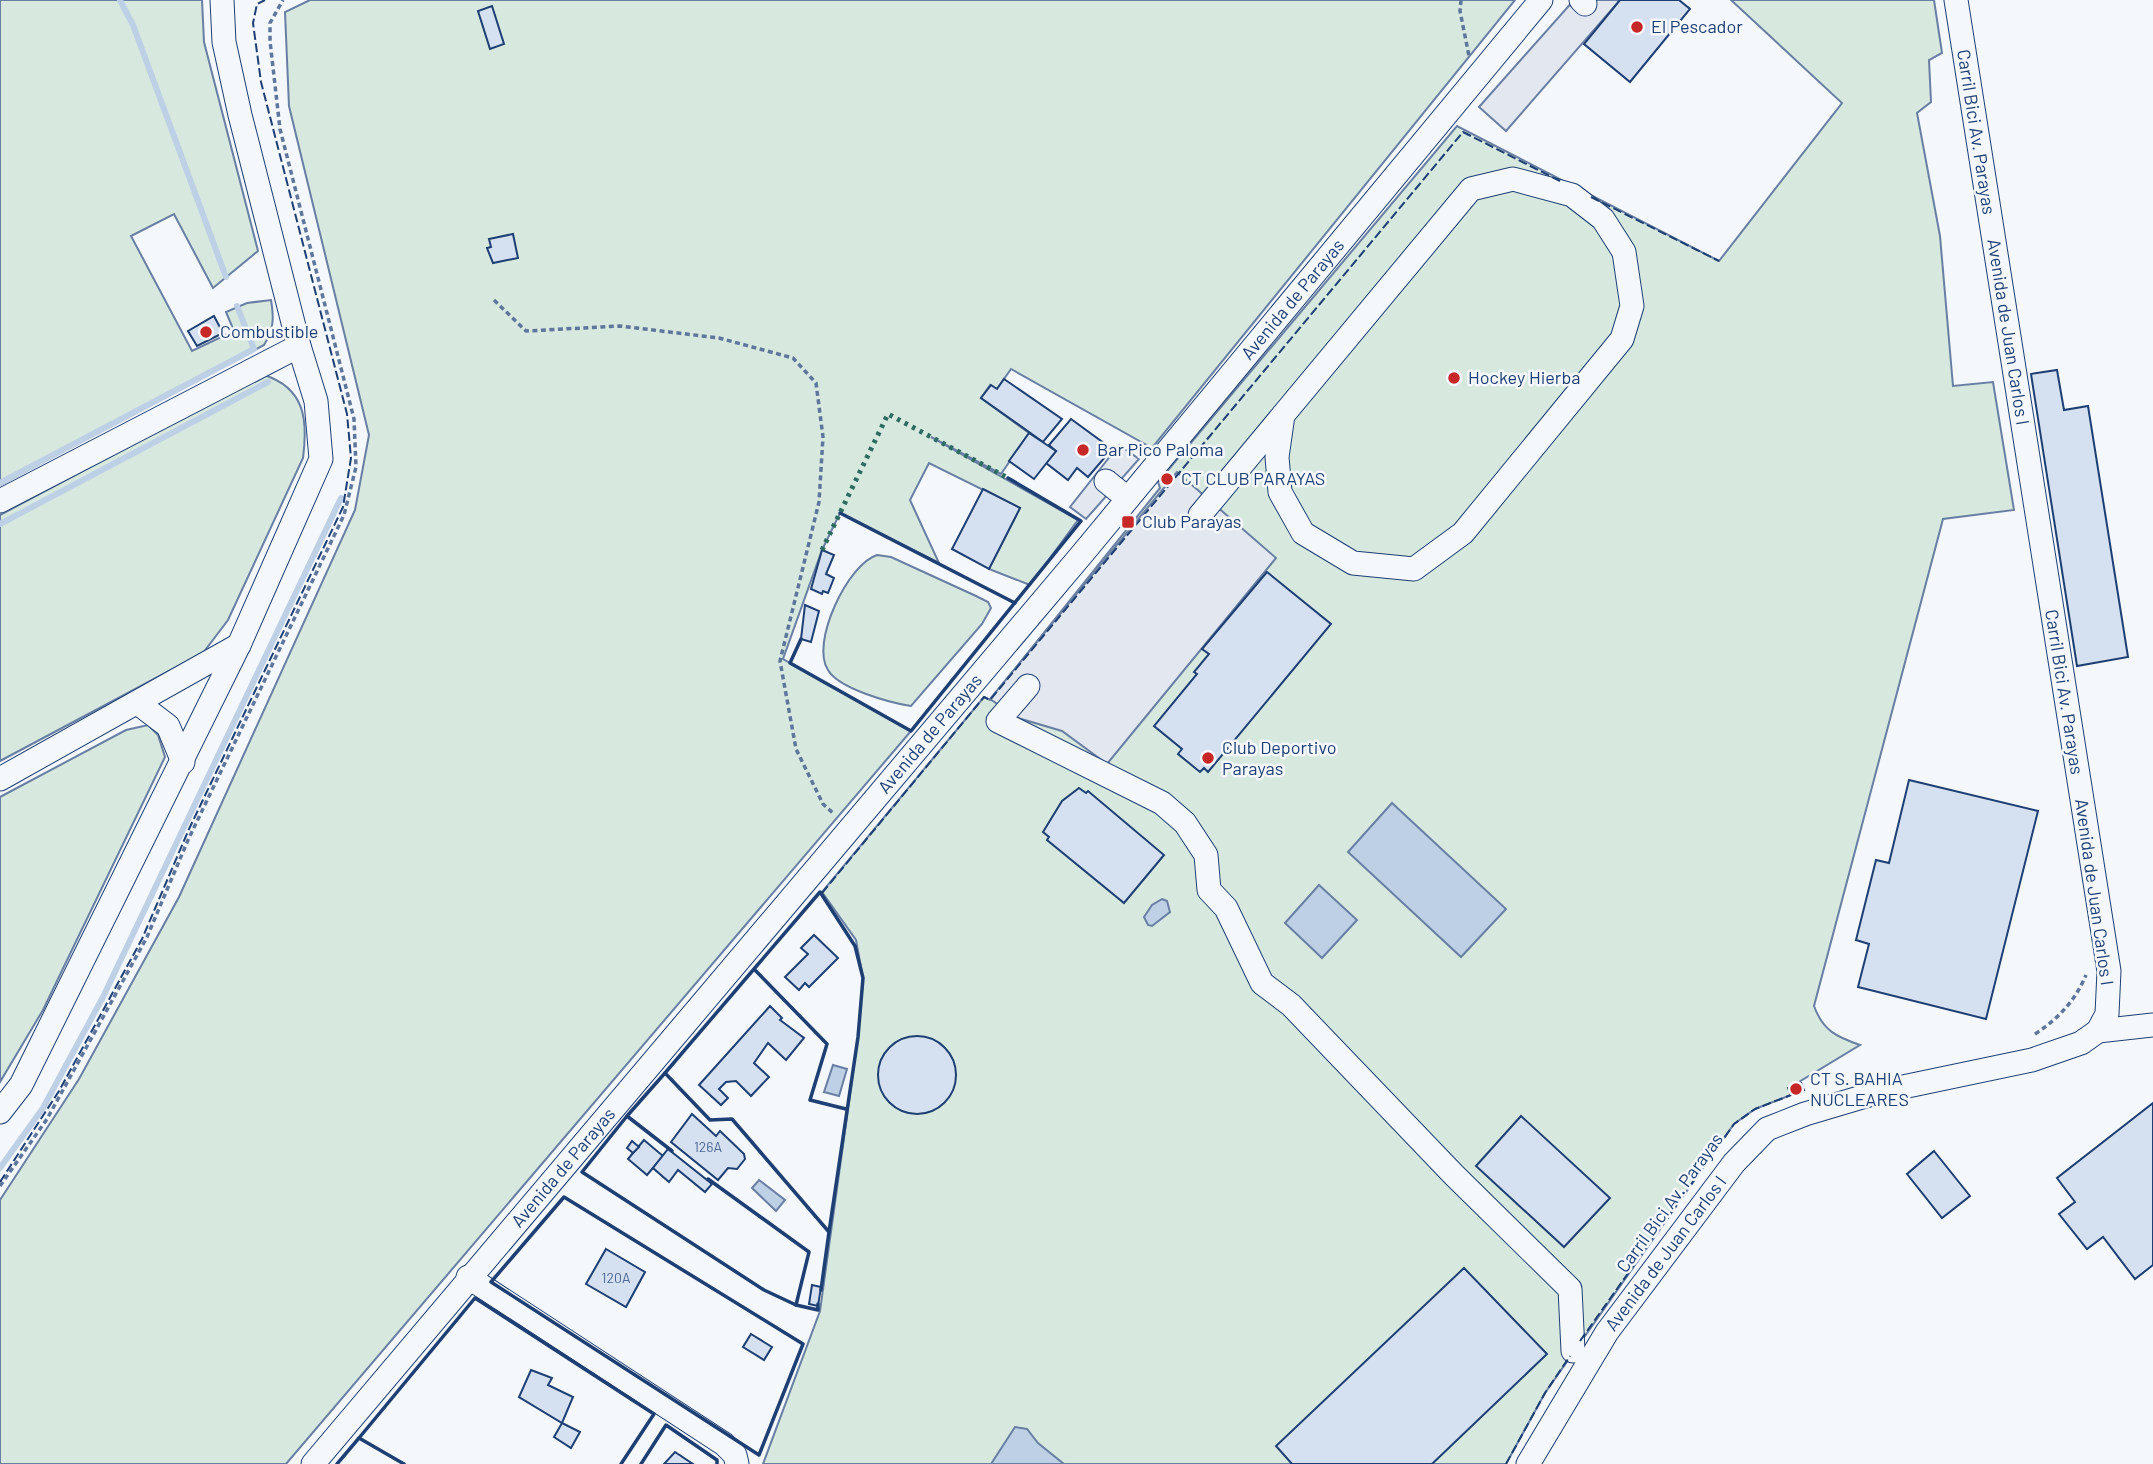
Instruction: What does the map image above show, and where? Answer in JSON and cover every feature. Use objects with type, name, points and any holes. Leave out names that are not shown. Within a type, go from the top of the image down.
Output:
[{"type":"street","points":[[0,1112],[21,1085],[183,762],[239,645],[321,459],[316,401],[299,346],[240,115],[224,42],[222,0]]},
{"type":"street","name":"Avenida de Parayas","points":[[313,1464],[1127,498],[1541,0]]},
{"type":"street","name":"Avenida de Juan Carlos I","points":[[1528,1464],[1607,1332],[1734,1163],[1767,1129],[1805,1114],[1879,1092],[2032,1060],[2081,1043],[2098,1031],[2108,1014],[2109,971],[1956,0]]},
{"type":"street","points":[[1200,515],[1283,415],[1471,189],[1513,179],[1572,195],[1603,219],[1624,252],[1632,306],[1622,339],[1462,533],[1414,569],[1353,563],[1303,533],[1280,492],[1278,457],[1283,415]]},
{"type":"street","points":[[0,501],[299,346]]},
{"type":"street","points":[[1106,481],[1127,498]]},
{"type":"street","points":[[0,779],[139,704],[239,645]]},
{"type":"street","points":[[1028,686],[998,721],[1161,803],[1185,822],[1206,855],[1209,890],[1226,908],[1262,983],[1291,1005],[1570,1289],[1573,1351]]},
{"type":"street","points":[[139,704],[168,726],[183,762]]},
{"type":"street","points":[[2098,1031],[2153,1025]]},
{"type":"street","points":[[468,1277],[724,1444],[735,1455],[737,1464]]},
{"type":"path","points":[[1461,0],[1460,11],[1474,79]]},
{"type":"path","points":[[494,300],[526,331],[620,326],[719,338],[793,358],[816,383],[823,437],[819,502],[780,661],[796,749],[823,804],[849,828]]},
{"type":"path","points":[[2026,1041],[2054,1022],[2068,1006],[2079,991],[2088,964]]},
{"type":"shaded area","points":[[0,0],[202,0],[204,42],[258,251],[213,288],[174,214],[131,236],[192,351],[234,331],[226,312],[247,303],[271,300],[273,318],[270,334],[264,345],[0,485]]},
{"type":"shaded area","points":[[310,0],[1515,0],[1152,448],[1011,369],[997,389],[990,385],[981,398],[1029,433],[1001,474],[931,437],[1078,520],[1030,585],[989,569],[1020,508],[929,463],[910,500],[939,563],[840,513],[822,550],[783,659],[911,731],[286,1464],[0,1464],[0,1200],[79,1079],[179,897],[355,510],[369,435],[289,106],[285,12]]},
{"type":"shaded area","points":[[1574,0],[1620,0],[1506,131],[1479,107]]},
{"type":"shaded area","name":"Club Deportivo Parayas","points":[[1731,0],[1934,0],[1942,53],[1929,60],[1931,102],[1917,113],[1940,236],[1953,386],[1993,382],[2014,510],[1943,519],[1814,1006],[1826,1027],[1844,1039],[1860,1045],[1789,1088],[1791,1095],[1755,1109],[1734,1124],[1545,1393],[1506,1464],[763,1464],[820,1311],[858,1037],[863,978],[856,940],[822,892],[984,697],[990,700],[1160,488],[1158,482],[1457,126],[1719,261],[1842,103]]},
{"type":"shaded area","points":[[264,375],[288,388],[301,407],[305,431],[303,458],[228,620],[203,653],[0,761],[0,515]]},
{"type":"shaded area","points":[[1119,445],[1139,459],[1086,519],[1070,507]]},
{"type":"shaded area","points":[[1177,472],[1276,558],[1107,764],[1062,731],[1018,718],[990,699]]},
{"type":"shaded area","points":[[877,555],[891,557],[976,596],[988,602],[991,608],[982,624],[911,706],[879,698],[843,683],[828,670],[824,658],[828,624],[844,588],[866,561]]},
{"type":"shaded area","points":[[148,725],[158,735],[165,757],[43,1010],[0,1082],[0,797],[126,730]]},
{"type":"water","points":[[1392,803],[1506,909],[1461,957],[1348,852]]},
{"type":"water","points":[[1319,885],[1357,920],[1322,958],[1285,923]]},
{"type":"water","points":[[1162,899],[1167,901],[1170,912],[1152,926],[1148,925],[1144,917],[1152,905]]},
{"type":"water","points":[[833,1065],[847,1069],[839,1096],[824,1092]]},
{"type":"water","points":[[759,1180],[785,1200],[776,1211],[752,1188]]},
{"type":"water","points":[[1015,1427],[1027,1429],[1038,1443],[1064,1464],[991,1464]]},
{"type":"building","name":"El Pescador","points":[[1620,0],[1679,0],[1690,9],[1630,82],[1584,44]]},
{"type":"building","points":[[492,6],[504,44],[490,49],[478,11]]},
{"type":"building","points":[[513,234],[518,258],[493,263],[487,248],[491,247],[489,239]]},
{"type":"building","name":"Combustible","points":[[214,316],[223,333],[197,346],[188,331]]},
{"type":"building","points":[[2057,370],[2064,410],[2088,406],[2128,657],[2077,666],[2031,374]]},
{"type":"building","points":[[1004,379],[1062,419],[1043,442],[981,398],[991,385],[997,389]]},
{"type":"building","name":"Bar Pico Paloma","points":[[1071,419],[1112,449],[1088,477],[1077,468],[1068,480],[1046,463],[1056,451],[1049,445]]},
{"type":"building","points":[[1029,433],[1056,451],[1034,479],[1009,461]]},
{"type":"building","name":"CT CLUB PARAYAS","points":[[1167,473],[1173,478],[1167,486],[1160,481]]},
{"type":"building","points":[[983,489],[1020,508],[989,569],[952,549]]},
{"type":"building","points":[[822,550],[834,555],[826,574],[834,578],[828,593],[823,591],[822,594],[811,589]]},
{"type":"building","points":[[1267,572],[1331,624],[1208,772],[1204,768],[1200,772],[1178,754],[1182,749],[1154,726],[1197,674],[1194,672],[1209,654],[1202,649]]},
{"type":"building","points":[[805,605],[819,611],[811,642],[801,639]]},
{"type":"building","points":[[1909,780],[2038,811],[1986,1019],[1858,987],[1869,944],[1856,940],[1876,860],[1889,863]]},
{"type":"building","points":[[1079,788],[1086,793],[1088,791],[1164,855],[1124,903],[1047,840],[1049,837],[1043,832],[1062,801]]},
{"type":"building","points":[[814,935],[838,958],[809,987],[805,983],[799,990],[785,977],[808,954],[801,948]]},
{"type":"building","points":[[770,1006],[782,1018],[780,1020],[804,1038],[786,1060],[768,1043],[754,1063],[769,1077],[751,1096],[736,1081],[726,1082],[719,1089],[728,1098],[721,1105],[699,1085]]},
{"type":"building","points":[[917,1036],[932,1039],[945,1047],[953,1060],[956,1075],[953,1090],[945,1103],[932,1111],[917,1114],[902,1111],[889,1103],[881,1090],[878,1075],[881,1060],[889,1047],[902,1039]]},
{"type":"building","name":"CT S. BAHIA NUCLEARES","points":[[1801,1083],[1804,1090],[1791,1095],[1788,1088]]},
{"type":"building","points":[[2153,1103],[2153,1265],[2135,1279],[2103,1237],[2087,1249],[2059,1214],[2075,1202],[2057,1178]]},
{"type":"building","points":[[692,1114],[716,1136],[720,1131],[744,1154],[745,1159],[737,1169],[728,1168],[718,1180],[671,1142]]},
{"type":"building","points":[[1521,1116],[1610,1198],[1564,1247],[1476,1166]]},
{"type":"building","points":[[644,1140],[663,1156],[647,1175],[628,1159]]},
{"type":"building","points":[[632,1141],[639,1147],[633,1153],[627,1148]]},
{"type":"building","points":[[668,1149],[712,1184],[705,1192],[678,1170],[669,1182],[653,1168]]},
{"type":"building","points":[[1934,1151],[1970,1196],[1942,1218],[1907,1174]]},
{"type":"building","points":[[606,1249],[645,1272],[626,1307],[586,1284]]},
{"type":"building","points":[[1464,1268],[1547,1354],[1432,1464],[1292,1464],[1276,1446]]},
{"type":"building","points":[[812,1285],[821,1287],[818,1306],[809,1304]]},
{"type":"building","points":[[751,1334],[772,1347],[764,1360],[743,1347]]},
{"type":"building","points":[[531,1370],[552,1378],[548,1385],[573,1397],[562,1423],[519,1397]]},
{"type":"building","points":[[562,1423],[580,1432],[571,1448],[554,1437]]},
{"type":"building","points":[[675,1452],[693,1464],[664,1464]]},
{"type":"waterway","points":[[120,0],[133,25],[226,277]]},
{"type":"waterway","points":[[0,483],[254,349],[237,306]]},
{"type":"waterway","points":[[0,524],[268,382]]},
{"type":"waterway","points":[[0,1168],[43,1108],[103,997],[341,498]]},
{"type":"hedge","points":[[822,550],[888,414],[1008,478]]},
{"type":"fence","points":[[0,1182],[59,1091],[142,939],[189,829],[343,507],[351,458],[347,414],[261,82],[253,23],[257,4],[265,0]]},
{"type":"fence","points":[[822,893],[984,697],[990,700],[1463,132],[1560,181]]},
{"type":"fence","points":[[1591,197],[1719,261]]},
{"type":"fence","points":[[1580,1341],[1734,1124],[1755,1109],[1791,1095]]},
{"type":"fence","points":[[1506,1464],[1545,1393],[1570,1356]]},
{"type":"wall","points":[[801,639],[790,663],[911,731],[1081,521],[1008,478]]},
{"type":"wall","points":[[840,513],[1015,603]]},
{"type":"wall","points":[[754,969],[665,1073],[710,1120],[732,1119],[829,1232],[858,1037],[863,978],[855,946],[820,892],[754,969],[827,1044],[810,1100],[846,1109]]},
{"type":"wall","points":[[665,1073],[627,1116],[672,1151]]},
{"type":"wall","points":[[627,1116],[582,1172],[764,1290],[796,1305]]},
{"type":"wall","points":[[708,1179],[809,1252],[796,1305],[818,1310],[818,1304]]},
{"type":"wall","points":[[564,1197],[803,1344],[759,1455],[491,1282],[564,1197]]},
{"type":"wall","points":[[821,1290],[829,1232]]},
{"type":"wall","points":[[404,1464],[359,1438],[475,1298],[654,1414],[621,1464]]},
{"type":"wall","points":[[641,1464],[666,1425],[717,1460],[717,1464]]},
{"type":"wall","points":[[337,1464],[359,1438]]},
{"type":"place","name":"El Pescador","points":[[1637,27]]},
{"type":"place","name":"Combustible","points":[[206,332]]},
{"type":"place","name":"Hockey Hierba","points":[[1454,378]]},
{"type":"place","name":"Bar Pico Paloma","points":[[1083,450]]},
{"type":"place","name":"CT CLUB PARAYAS","points":[[1167,479]]},
{"type":"place","name":"Club Parayas","points":[[1128,522]]},
{"type":"place","name":"Club Deportivo Parayas","points":[[1208,758]]},
{"type":"place","name":"CT S. BAHIA NUCLEARES","points":[[1796,1089]]}]
